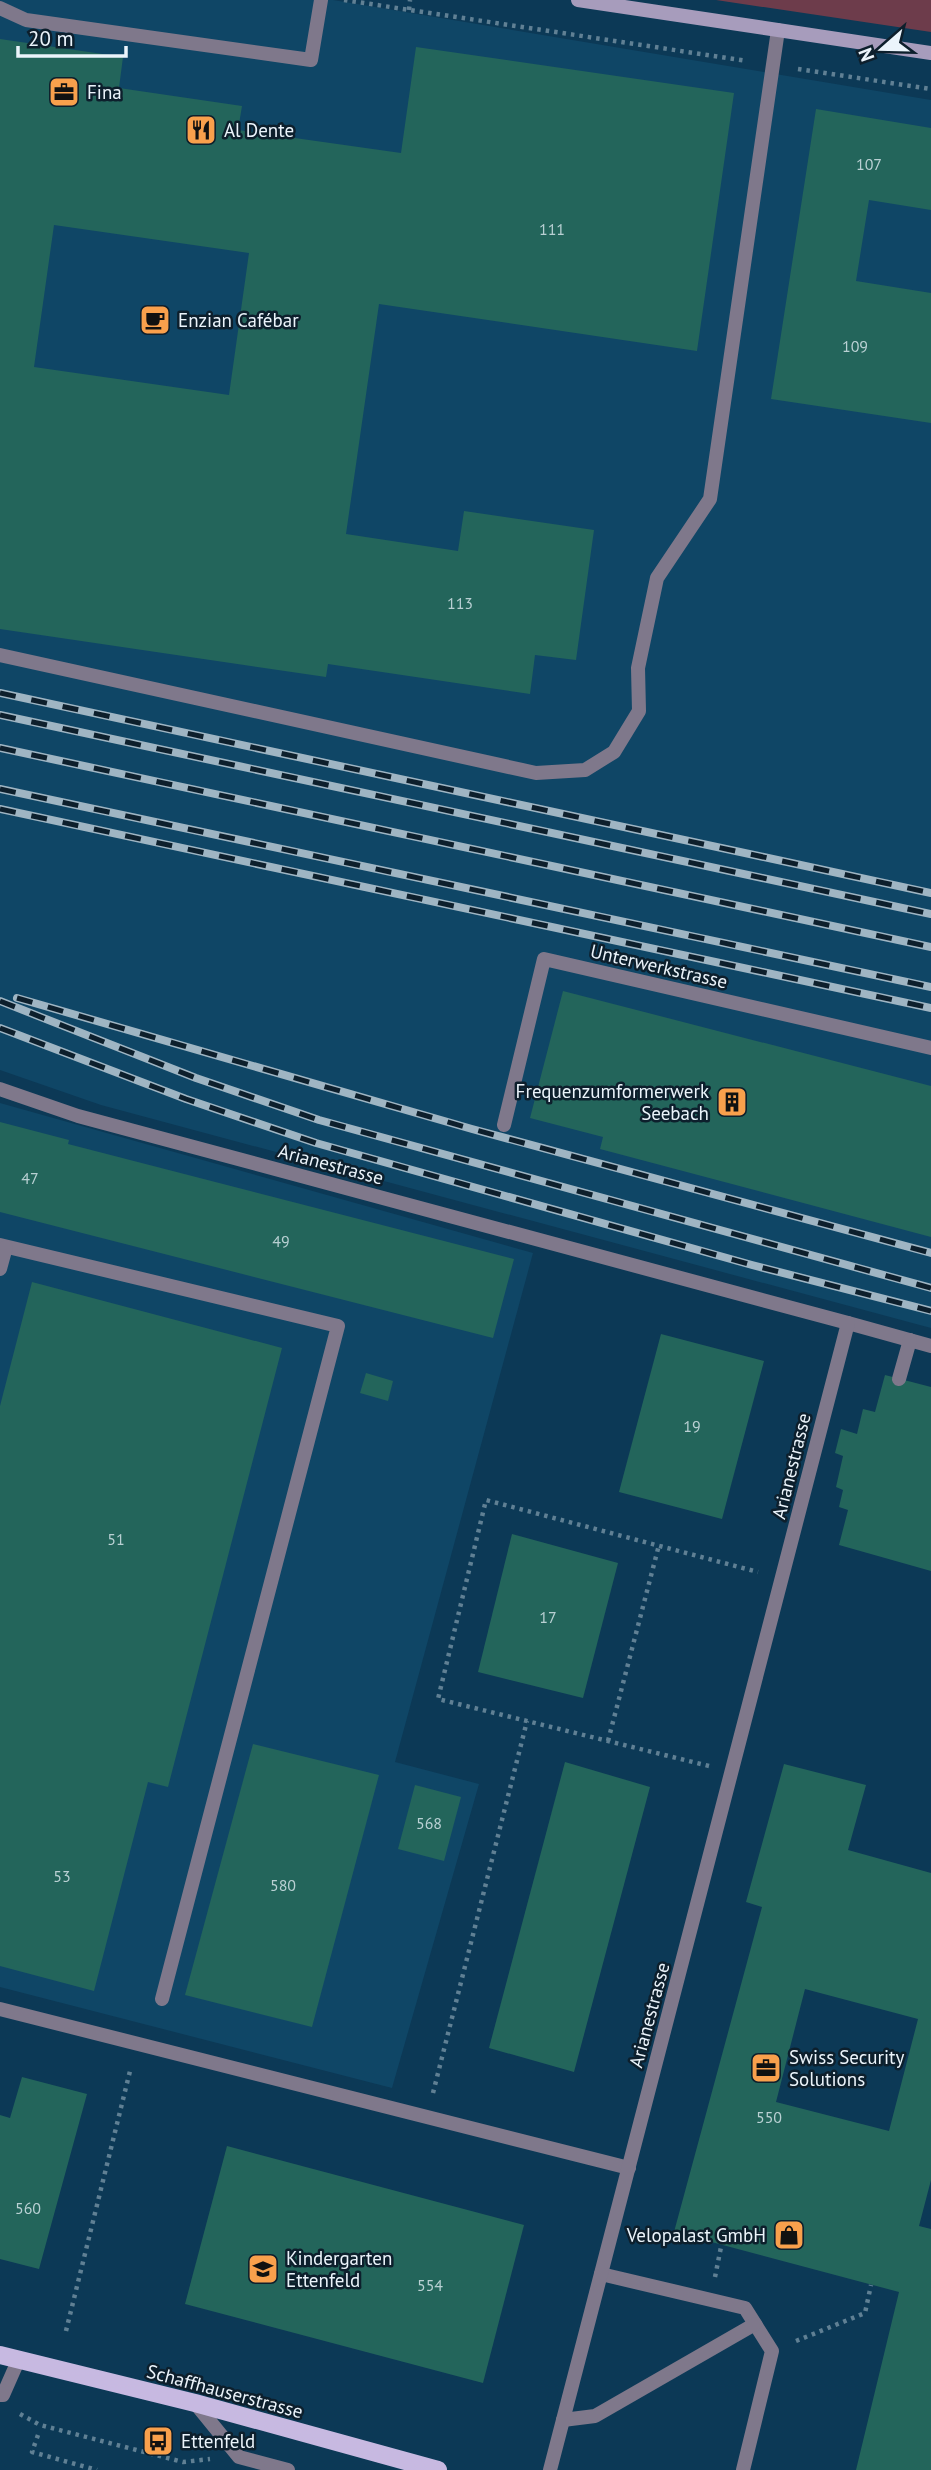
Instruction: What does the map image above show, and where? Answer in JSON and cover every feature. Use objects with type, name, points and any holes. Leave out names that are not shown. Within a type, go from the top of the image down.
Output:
[{"type":"main road","points":[[578,0],[931,53]]},
{"type":"main road","name":"Schaffhauserstrasse","points":[[0,2355],[195,2403],[438,2470]]},
{"type":"street","points":[[0,8],[26,20],[311,60],[321,0]]},
{"type":"street","points":[[0,655],[536,774],[585,770],[614,752],[639,711],[638,668],[657,578],[710,499],[778,30]]},
{"type":"street","name":"Unterwerkstrasse","points":[[505,1125],[544,959],[931,1048]]},
{"type":"street","name":"Arianestrasse","points":[[0,1089],[78,1116],[848,1323],[550,2470]]},
{"type":"street","points":[[0,1269],[3,1246],[338,1326],[162,1999]]},
{"type":"street","points":[[848,1323],[931,1346]]},
{"type":"street","points":[[900,1379],[910,1340]]},
{"type":"street","points":[[0,2009],[629,2168]]},
{"type":"street","points":[[601,2274],[745,2308],[772,2351],[743,2470]]},
{"type":"street","points":[[563,2420],[596,2416],[755,2324]]},
{"type":"street","points":[[1,2395],[18,2361]]},
{"type":"street","points":[[195,2403],[239,2457],[288,2470]]},
{"type":"path","points":[[343,0],[931,89]]},
{"type":"path","points":[[409,10],[410,0]]},
{"type":"path","points":[[732,1771],[438,1699],[486,1500],[782,1578]]},
{"type":"path","points":[[608,1741],[659,1545]]},
{"type":"path","points":[[427,2117],[527,1721]]},
{"type":"path","points":[[66,2331],[137,2043]]},
{"type":"path","points":[[791,2343],[865,2313],[871,2285]]},
{"type":"path","points":[[1,2395],[17,2413],[40,2425],[183,2462],[239,2457]]},
{"type":"path","points":[[38,2435],[32,2452],[97,2470]]},
{"type":"shaded area","points":[[0,0],[333,0],[931,100],[931,1328],[101,1105],[0,1070]]},
{"type":"shaded area","points":[[716,0],[931,0],[931,32]]},
{"type":"shaded area","points":[[0,1103],[533,1253],[395,1762],[479,1784],[392,2088],[0,1987]]},
{"type":"building","points":[[0,39],[123,57],[119,88],[242,106],[238,130],[401,153],[416,47],[734,93],[697,351],[379,304],[346,534],[458,551],[464,511],[594,530],[576,660],[535,655],[530,694],[328,664],[326,677],[0,629]],"holes":[[[54,225],[249,253],[229,395],[34,367]]]},
{"type":"building","points":[[816,109],[931,128],[931,210],[869,200],[856,281],[931,293],[931,423],[771,399]]},
{"type":"building","name":"Frequenzumformerwerk Seebach","points":[[563,991],[931,1086],[931,1237],[600,1149],[603,1137],[530,1118]]},
{"type":"building","points":[[0,1122],[69,1140],[68,1144],[514,1259],[493,1338],[0,1212]]},
{"type":"building","points":[[32,1282],[282,1348],[168,1787],[148,1782],[94,1991],[0,1966],[0,1406]]},
{"type":"building","points":[[661,1334],[764,1361],[722,1519],[619,1492]]},
{"type":"building","points":[[366,1373],[393,1381],[388,1401],[360,1393]]},
{"type":"building","points":[[885,1375],[931,1387],[931,1571],[839,1545],[848,1510],[839,1507],[843,1490],[836,1487],[843,1456],[835,1453],[841,1429],[857,1434],[863,1409],[875,1412]]},
{"type":"building","points":[[512,1534],[618,1563],[583,1698],[478,1672]]},
{"type":"building","points":[[253,1744],[379,1775],[312,2027],[185,1995]]},
{"type":"building","points":[[565,1762],[650,1787],[574,2072],[489,2048]]},
{"type":"building","points":[[784,1764],[866,1785],[848,1850],[931,1873],[931,2180],[919,2226],[931,2229],[931,2470],[856,2470],[899,2292],[674,2232],[762,1907],[746,1902]],"holes":[[[805,1989],[918,2019],[889,2131],[776,2102]]]},
{"type":"building","points":[[415,1785],[461,1797],[444,1861],[398,1849]]},
{"type":"building","points":[[22,2077],[87,2094],[39,2269],[0,2259],[0,2115],[10,2118]]},
{"type":"building","points":[[227,2146],[524,2225],[483,2383],[185,2304]]},
{"type":"railway","points":[[0,693],[931,893]]},
{"type":"railway","points":[[0,715],[931,914]]},
{"type":"railway","points":[[0,748],[931,947]]},
{"type":"railway","points":[[0,789],[931,987]]},
{"type":"railway","points":[[0,809],[931,1008]]},
{"type":"railway","points":[[17,998],[472,1129],[931,1253]]},
{"type":"railway","points":[[0,1001],[196,1078],[319,1120],[931,1288]]},
{"type":"railway","points":[[0,1028],[186,1099],[316,1143],[752,1265],[931,1311]]},
{"type":"place","name":"Fina","points":[[64,92]]},
{"type":"place","name":"Al Dente","points":[[201,130]]},
{"type":"place","name":"Enzian Cafébar","points":[[155,320]]},
{"type":"place","name":"Frequenzumformerwerk Seebach","points":[[732,1102]]},
{"type":"place","name":"Swiss Security Solutions","points":[[766,2068]]},
{"type":"place","name":"Velopalast GmbH","points":[[789,2235]]},
{"type":"place","name":"Kindergarten Ettenfeld","points":[[263,2269]]},
{"type":"place","name":"Ettenfeld","points":[[158,2441]]}]
